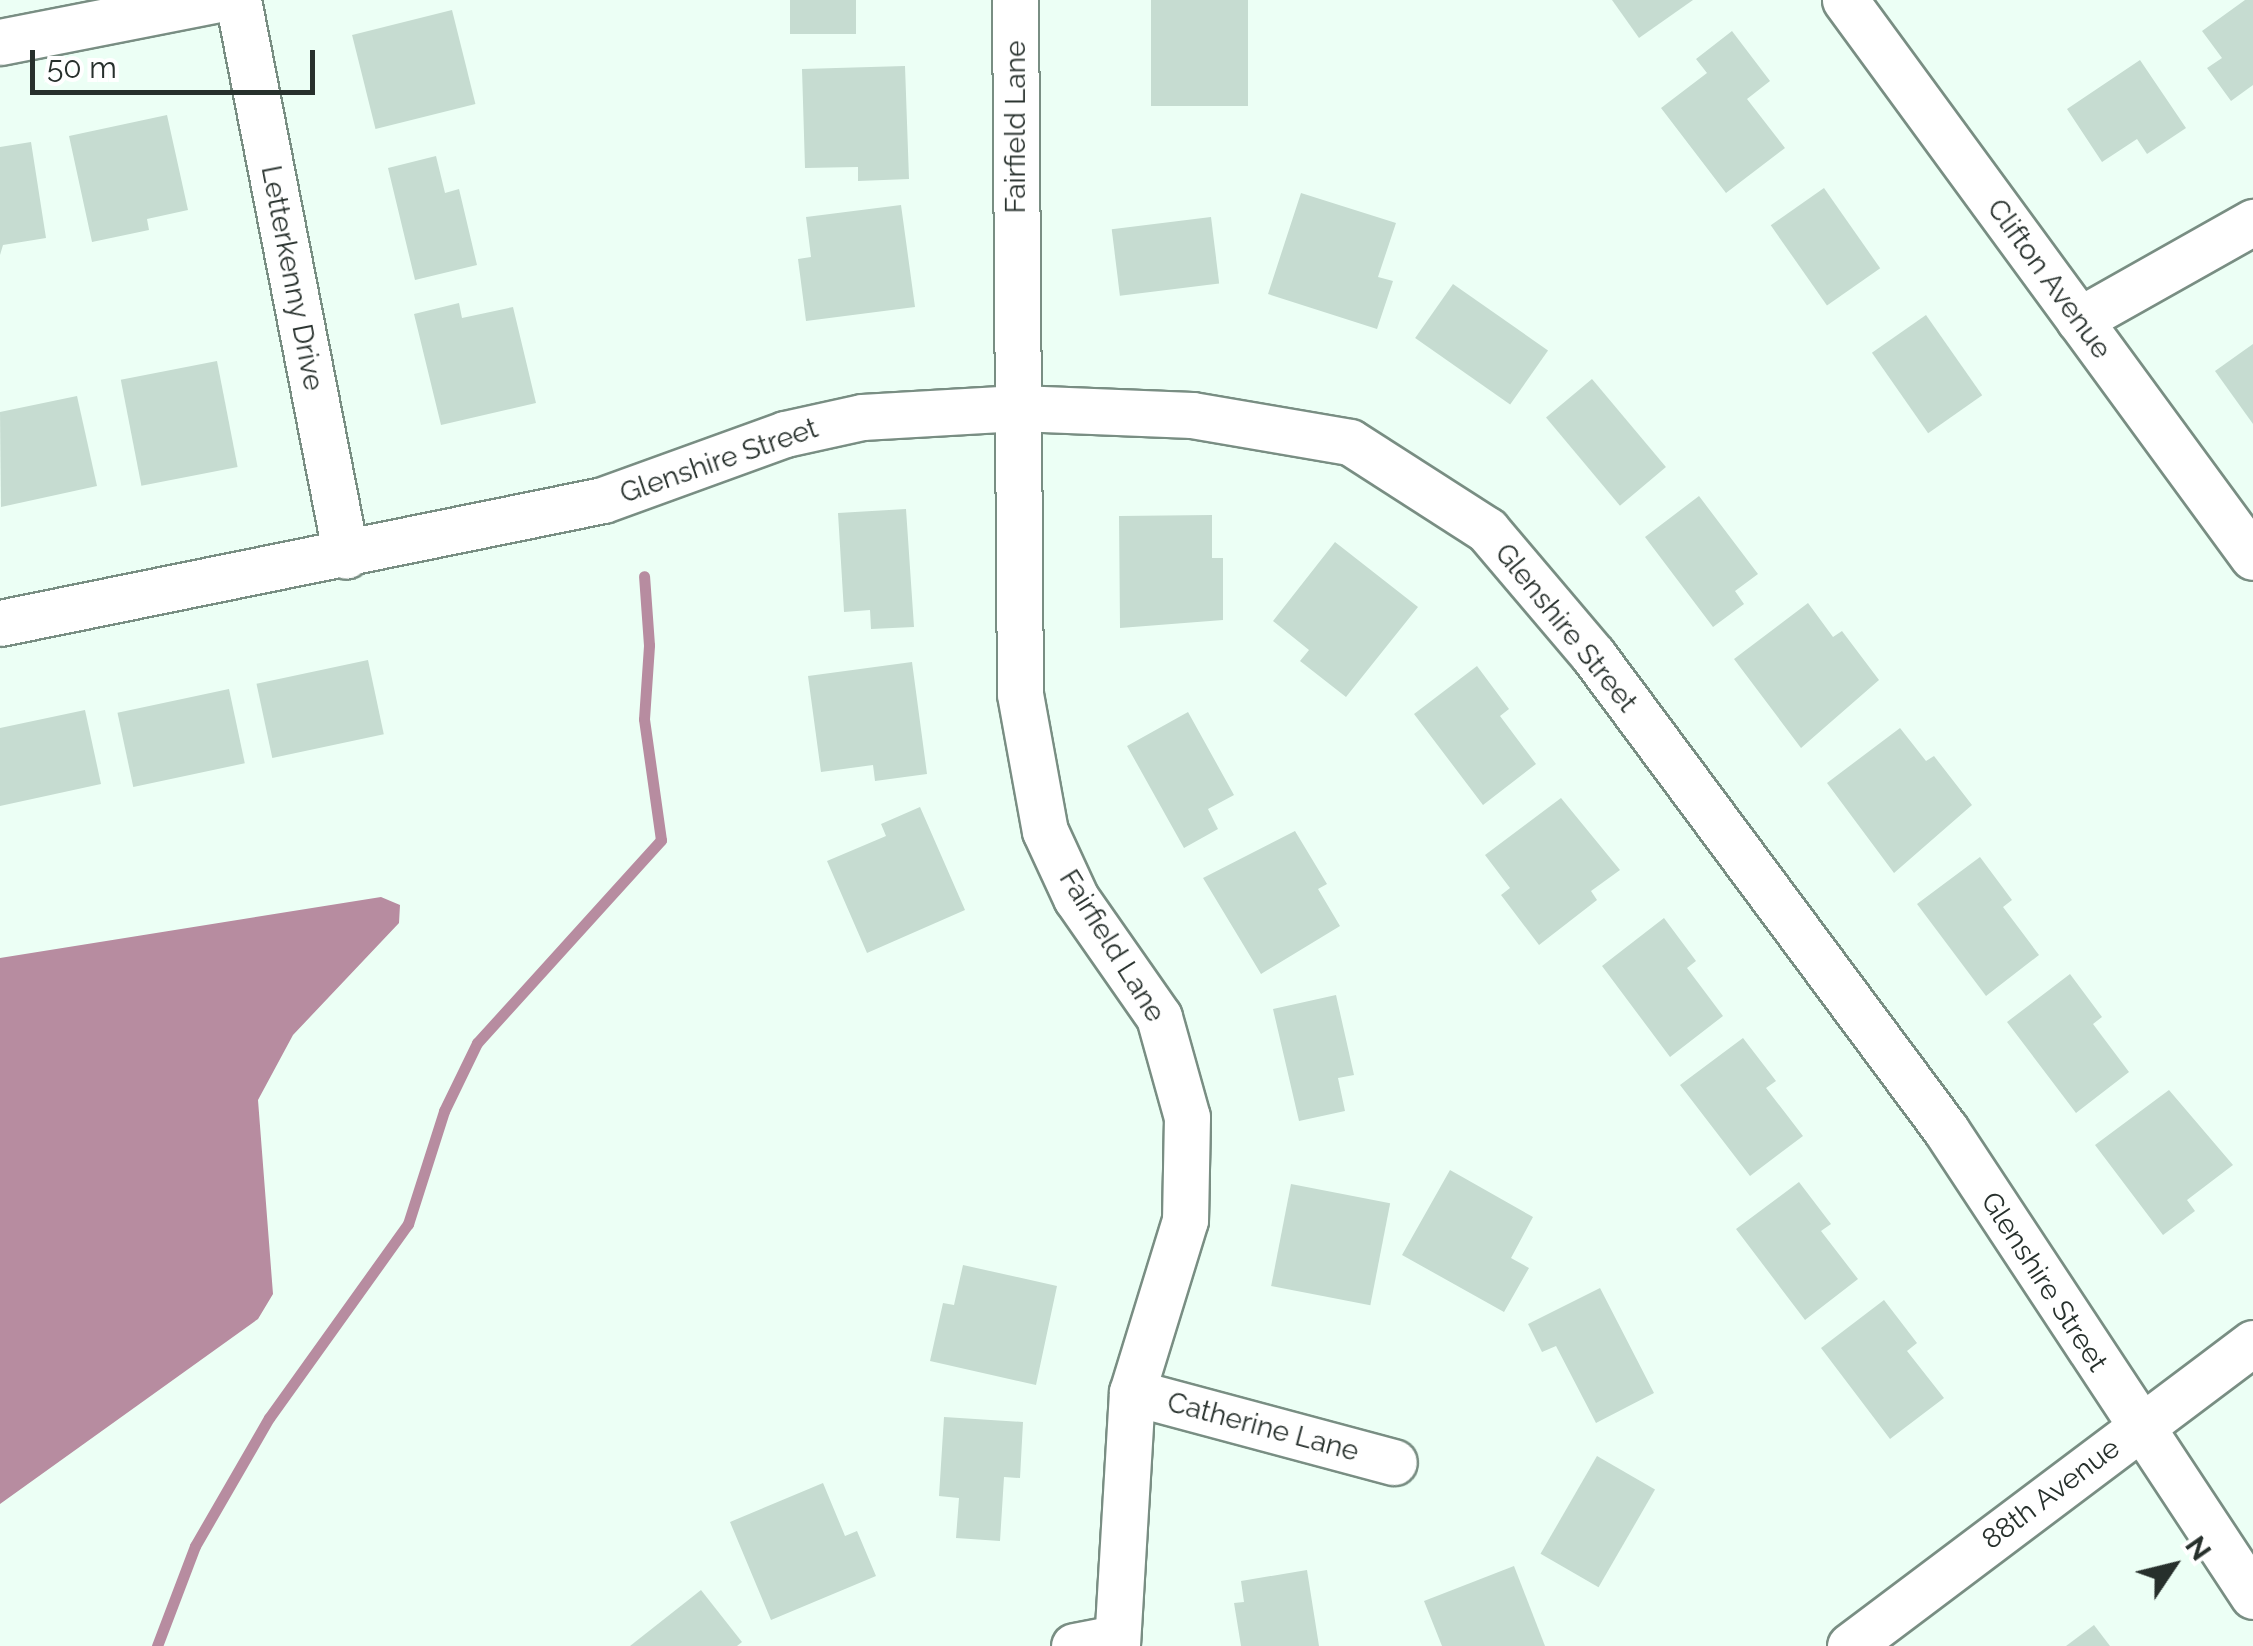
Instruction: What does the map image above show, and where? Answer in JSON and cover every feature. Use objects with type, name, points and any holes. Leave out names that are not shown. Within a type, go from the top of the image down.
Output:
[{"type":"street","points":[[0,42],[216,0]]},
{"type":"street","name":"Letterkenny Drive","points":[[238,0],[346,556]]},
{"type":"street","name":"Fairfield Lane","points":[[1015,0],[1020,694],[1045,831],[1076,898],[1159,1016],[1187,1118],[1185,1220],[1132,1392],[1102,1644]]},
{"type":"street","name":"Clifton Avenue","points":[[1845,0],[2253,557]]},
{"type":"street","points":[[2079,320],[2253,222]]},
{"type":"street","name":"Glenshire Street","points":[[0,623],[346,556],[603,500],[830,424],[1018,408],[1192,415],[1350,442],[1488,530],[1592,656],[1946,1130],[2138,1428],[2253,1596]]},
{"type":"street","name":"88th Avenue","points":[[1850,1646],[2253,1343]]},
{"type":"street","name":"Catherine Lane","points":[[1132,1392],[1394,1462]]},
{"type":"shaded area","points":[[381,897],[400,905],[399,923],[293,1035],[258,1100],[273,1294],[258,1319],[0,1504],[0,958]]},
{"type":"building","points":[[790,0],[856,0],[856,34],[790,34]]},
{"type":"building","points":[[1151,0],[1248,0],[1248,106],[1151,106]]},
{"type":"building","points":[[1612,0],[1693,0],[1639,38]]},
{"type":"building","points":[[2245,0],[2253,0],[2253,85],[2231,101],[2207,68],[2222,58],[2202,31]]},
{"type":"building","points":[[452,10],[475,104],[376,129],[352,35]]},
{"type":"building","points":[[1732,31],[1770,81],[1747,99],[1785,148],[1726,193],[1661,108],[1707,73],[1696,59]]},
{"type":"building","points":[[2140,60],[2186,128],[2147,154],[2137,139],[2102,162],[2067,109]]},
{"type":"building","points":[[905,66],[909,179],[858,181],[858,167],[805,168],[802,69]]},
{"type":"building","points":[[167,115],[188,210],[147,219],[149,230],[92,242],[69,136]]},
{"type":"building","points":[[31,142],[46,238],[3,245],[0,255],[0,147]]},
{"type":"building","points":[[436,156],[445,193],[459,189],[477,265],[415,280],[388,168]]},
{"type":"building","points":[[1824,188],[1880,268],[1827,306],[1771,225]]},
{"type":"building","points":[[1301,193],[1396,223],[1378,277],[1393,281],[1377,329],[1268,294]]},
{"type":"building","points":[[901,205],[915,307],[806,321],[798,259],[811,257],[806,217]]},
{"type":"building","points":[[1211,217],[1219,284],[1120,296],[1112,229]]},
{"type":"building","points":[[1453,284],[1548,351],[1510,405],[1415,338]]},
{"type":"building","points":[[459,303],[462,318],[513,307],[536,403],[441,425],[414,314]]},
{"type":"building","points":[[1926,315],[1982,395],[1928,433],[1872,353]]},
{"type":"building","points":[[2253,344],[2253,424],[2215,371]]},
{"type":"building","points":[[217,361],[238,467],[141,486],[121,380]]},
{"type":"building","points":[[1592,379],[1666,467],[1620,506],[1546,418]]},
{"type":"building","points":[[77,396],[97,486],[1,507],[0,412]]},
{"type":"building","points":[[1699,496],[1758,574],[1735,591],[1744,604],[1713,627],[1645,537]]},
{"type":"building","points":[[906,509],[914,627],[871,629],[870,610],[844,612],[838,513]]},
{"type":"building","points":[[1212,515],[1212,558],[1223,558],[1223,620],[1120,628],[1119,516]]},
{"type":"building","points":[[1335,542],[1418,607],[1346,697],[1300,661],[1309,650],[1273,621]]},
{"type":"building","points":[[1808,603],[1833,637],[1842,631],[1879,680],[1801,748],[1734,659]]},
{"type":"building","points":[[368,660],[384,734],[272,758],[256,684]]},
{"type":"building","points":[[912,662],[927,774],[875,781],[873,765],[821,772],[808,676]]},
{"type":"building","points":[[1477,666],[1509,709],[1500,716],[1536,764],[1483,805],[1414,714]]},
{"type":"building","points":[[229,689],[245,763],[133,787],[117,713]]},
{"type":"building","points":[[85,710],[101,784],[0,806],[0,728]]},
{"type":"building","points":[[1188,712],[1234,795],[1208,809],[1218,829],[1184,848],[1127,746]]},
{"type":"building","points":[[1900,728],[1926,761],[1934,756],[1972,805],[1894,873],[1827,783]]},
{"type":"building","points":[[1561,798],[1620,870],[1591,891],[1597,900],[1539,945],[1501,895],[1510,888],[1485,855]]},
{"type":"building","points":[[920,807],[965,910],[867,953],[827,861],[886,836],[881,824]]},
{"type":"building","points":[[1295,831],[1327,884],[1318,889],[1340,926],[1261,974],[1203,878]]},
{"type":"building","points":[[1980,857],[2012,900],[2003,907],[2039,955],[1986,996],[1917,904]]},
{"type":"building","points":[[1664,918],[1696,961],[1687,968],[1723,1016],[1670,1057],[1602,966]]},
{"type":"building","points":[[2070,974],[2102,1017],[2093,1024],[2129,1072],[2076,1113],[2007,1022]]},
{"type":"building","points":[[1336,995],[1354,1075],[1338,1078],[1345,1111],[1299,1121],[1273,1009]]},
{"type":"building","points":[[1743,1038],[1776,1081],[1766,1088],[1803,1136],[1750,1176],[1680,1085]]},
{"type":"building","points":[[2169,1090],[2233,1165],[2187,1200],[2195,1211],[2163,1235],[2095,1145]]},
{"type":"building","points":[[1450,1170],[1533,1217],[1511,1258],[1529,1268],[1504,1312],[1402,1255]]},
{"type":"building","points":[[1799,1182],[1831,1224],[1821,1231],[1858,1279],[1805,1320],[1736,1229]]},
{"type":"building","points":[[1291,1184],[1390,1203],[1370,1305],[1271,1286]]},
{"type":"building","points":[[963,1265],[1057,1286],[1036,1385],[930,1361],[943,1303],[954,1305]]},
{"type":"building","points":[[1600,1288],[1654,1393],[1596,1423],[1556,1346],[1542,1352],[1528,1324]]},
{"type":"building","points":[[1884,1300],[1917,1343],[1907,1351],[1944,1398],[1890,1439],[1821,1348]]},
{"type":"building","points":[[944,1417],[1023,1422],[1020,1478],[1004,1477],[1000,1541],[956,1538],[959,1498],[939,1496]]},
{"type":"building","points":[[1597,1456],[1655,1490],[1599,1587],[1540,1554]]},
{"type":"building","points":[[823,1483],[845,1536],[857,1531],[876,1576],[771,1620],[730,1522]]},
{"type":"building","points":[[1514,1566],[1545,1646],[1442,1646],[1424,1601]]},
{"type":"building","points":[[1307,1570],[1319,1646],[1241,1646],[1234,1603],[1244,1602],[1241,1581]]},
{"type":"building","points":[[701,1590],[742,1642],[737,1646],[630,1646]]},
{"type":"building","points":[[2094,1625],[2110,1646],[2066,1646]]},
{"type":"waterway","points":[[157,1646],[195,1546],[269,1418],[408,1224],[444,1111],[477,1043],[661,840],[644,719],[649,645],[644,576]]}]
